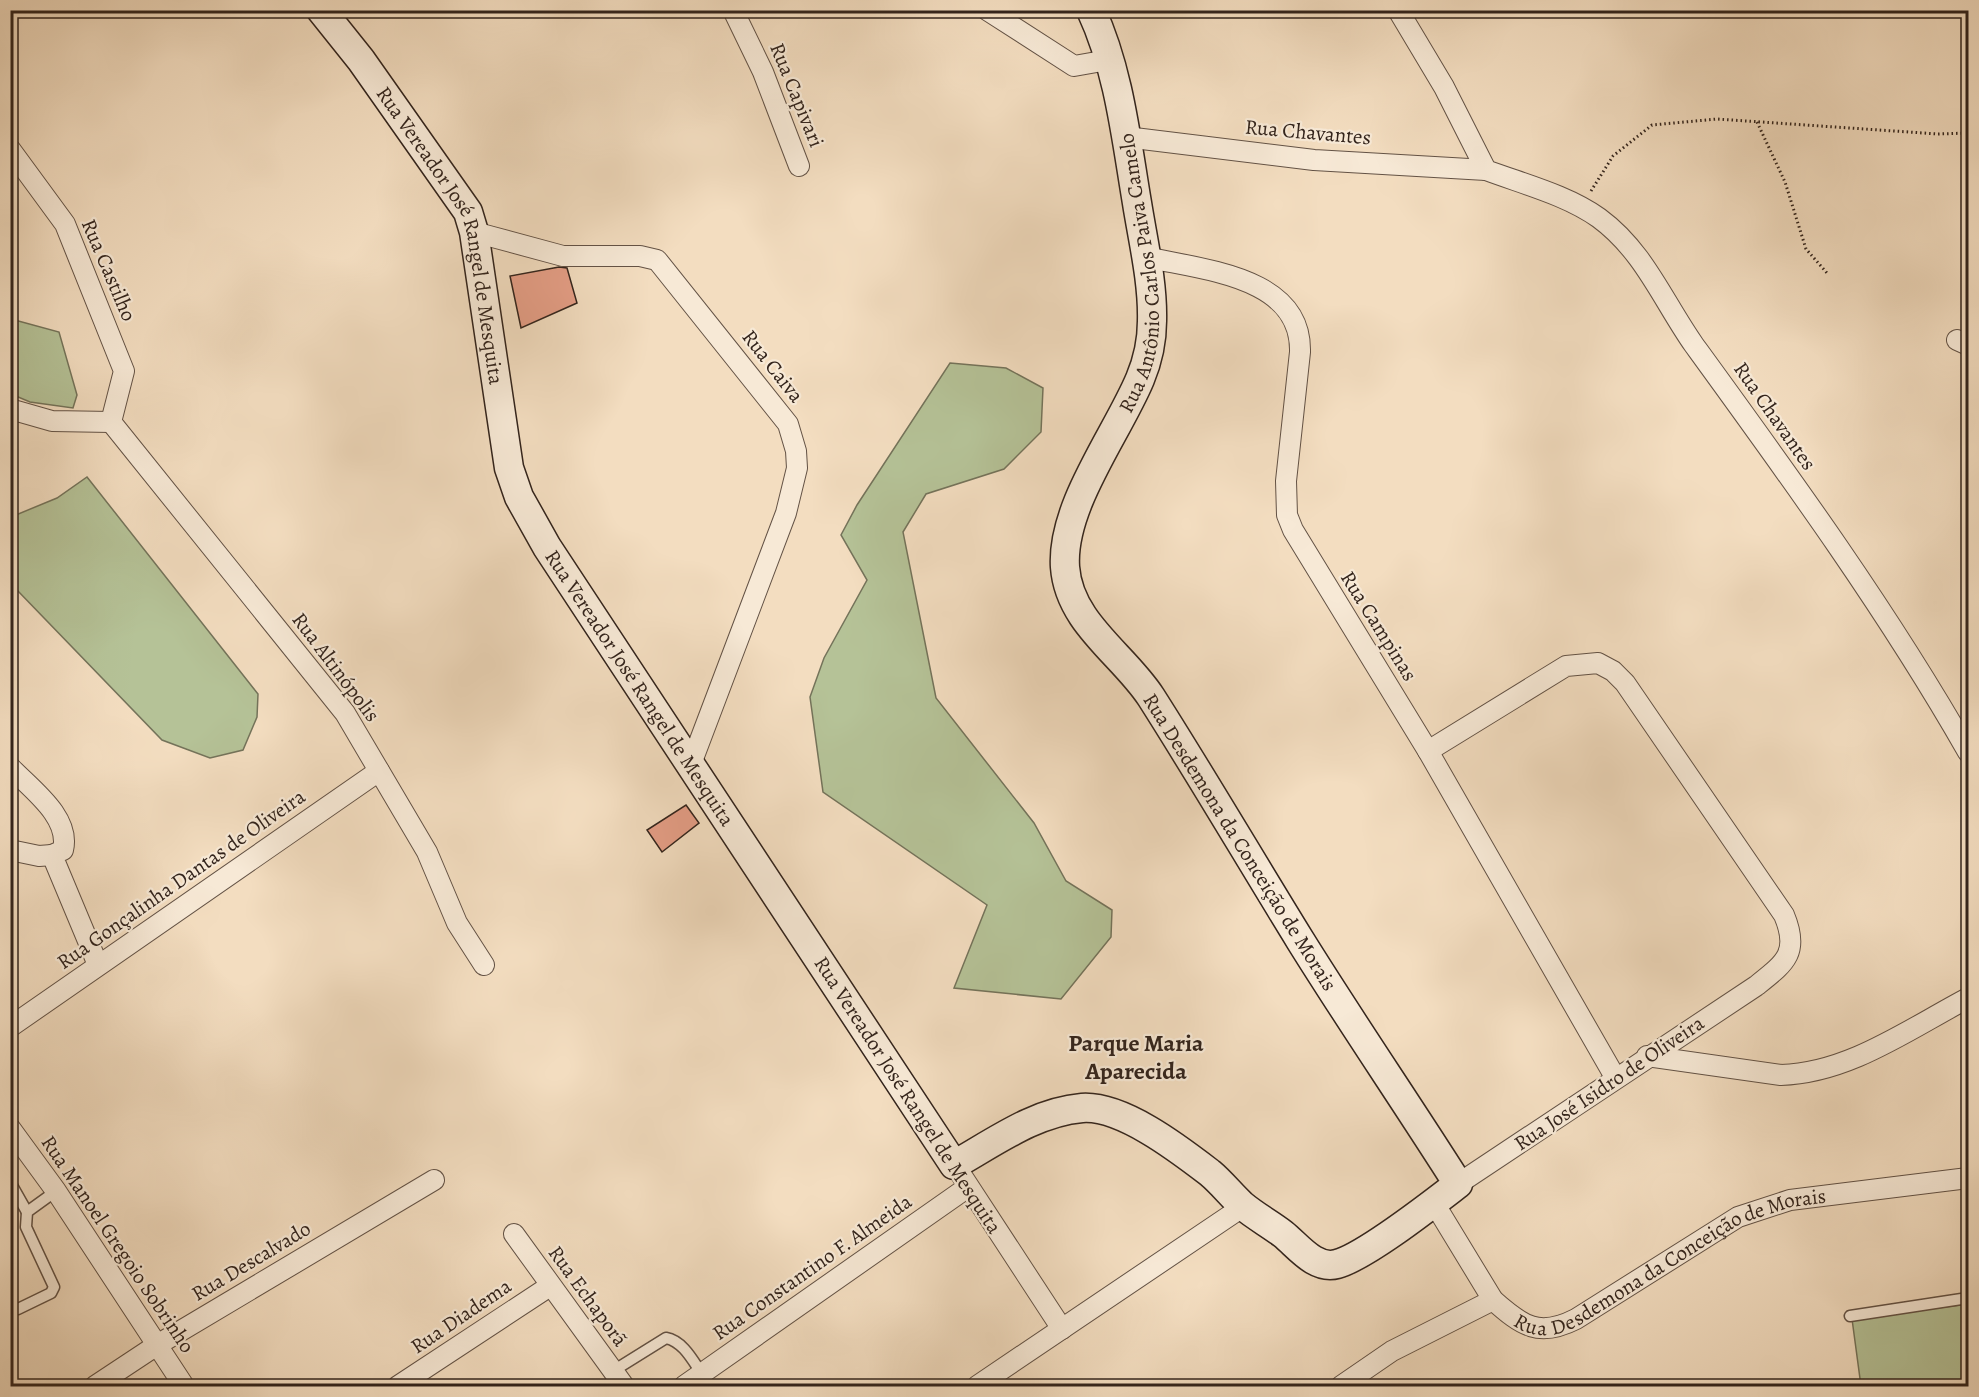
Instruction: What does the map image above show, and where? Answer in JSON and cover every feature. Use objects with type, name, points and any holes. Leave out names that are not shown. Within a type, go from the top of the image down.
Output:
[{"type":"street","name":"Rua Vereador José Rangel de Mesquita","points":[[321,10],[361,60],[468,212],[474,232],[509,468],[519,497],[547,547],[1062,1329]]},
{"type":"street","name":"Rua Capivari","points":[[733,10],[763,72],[800,166]]},
{"type":"street","points":[[987,10],[1074,66],[1108,60]]},
{"type":"street","name":"Rua Antônio Carlos Paiva Camelo","points":[[1083,493],[1140,379],[1149,352],[1152,319],[1146,257],[1126,137],[1108,60],[1091,10]]},
{"type":"street","points":[[1398,10],[1444,87],[1486,170]]},
{"type":"street","name":"Rua Chavantes","points":[[1126,137],[1314,160],[1486,170],[1599,218],[1632,248],[1693,343],[1862,580],[1968,752]]},
{"type":"street","name":"Rua Castilho","points":[[10,149],[65,224],[124,371],[111,422]]},
{"type":"street","name":"Rua Caiva","points":[[474,232],[563,256],[640,256],[657,260],[788,424],[796,451],[797,468],[786,513],[691,764]]},
{"type":"street","name":"Rua Campinas","points":[[1146,257],[1235,277],[1260,287],[1287,307],[1295,320],[1300,334],[1300,352],[1286,481],[1287,515],[1299,543],[1428,751],[1615,1077]]},
{"type":"street","points":[[10,409],[52,421],[111,422]]},
{"type":"street","name":"Rua Altinópolis","points":[[111,422],[345,713],[427,852],[457,923],[484,965]]},
{"type":"street","name":"Rua Desdemona da Conceição de Morais","points":[[1083,493],[1067,538],[1065,568],[1070,589],[1082,617],[1148,693],[1301,942],[1458,1184]]},
{"type":"street","name":"Rua José Isidro de Oliveira","points":[[961,1176],[1031,1120],[1085,1107],[1114,1114],[1156,1134],[1212,1174],[1244,1206],[1310,1257],[1324,1265],[1337,1264],[1364,1250],[1615,1077],[1764,980],[1789,956],[1792,944],[1791,933],[1784,915],[1625,683],[1613,670],[1598,663],[1566,666],[1428,751]]},
{"type":"street","points":[[10,767],[59,819],[65,841],[63,850],[52,855],[39,856],[10,850]]},
{"type":"street","name":"Rua Gonçalinha Dantas de Oliveira","points":[[10,1027],[379,771]]},
{"type":"street","points":[[52,855],[98,965]]},
{"type":"street","points":[[1647,1056],[1780,1075],[1801,1074],[1827,1069],[1853,1059],[1968,998]]},
{"type":"street","name":"Rua Manoel Gregoio Sobrinho","points":[[10,1128],[56,1191],[184,1386]]},
{"type":"street","name":"Rua Constantino F. Almeida","points":[[684,1386],[961,1176]]},
{"type":"street","name":"Rua Desdemona da Conceição de Morais","points":[[1434,1203],[1493,1300],[1507,1312],[1543,1330],[1560,1327],[1738,1217],[1765,1206],[1790,1200],[1968,1178]]},
{"type":"street","name":"Rua Descalvado","points":[[95,1386],[157,1345],[434,1180]]},
{"type":"street","points":[[977,1386],[1244,1206]]},
{"type":"street","name":"Rua Echaporã","points":[[513,1234],[618,1379]]},
{"type":"street","name":"Rua Diadema","points":[[398,1386],[550,1286]]},
{"type":"street","points":[[1341,1386],[1392,1351],[1493,1300]]},
{"type":"lane","points":[[10,1182],[27,1212],[26,1227],[54,1287],[51,1293],[18,1310],[10,1310]]},
{"type":"lane","points":[[27,1212],[56,1191]]},
{"type":"lane","points":[[1850,1316],[1968,1298]]},
{"type":"lane","points":[[618,1379],[666,1338],[673,1339],[682,1347],[702,1374]]},
{"type":"path","points":[[1580,208],[1613,156],[1652,125],[1717,119],[1938,134],[1968,133]]},
{"type":"path","points":[[1757,122],[1785,182],[1806,249],[1827,273]]},
{"type":"green space","points":[[11,319],[59,332],[77,395],[73,408],[30,402],[11,394]]},
{"type":"green space","points":[[950,363],[1006,368],[1043,388],[1041,432],[1004,469],[926,494],[903,532],[936,698],[1034,823],[1066,881],[1112,910],[1111,937],[1061,999],[954,988],[987,905],[823,792],[810,697],[824,658],[867,580],[841,535],[857,505]]},
{"type":"green space","points":[[87,477],[258,694],[257,717],[243,750],[210,758],[162,740],[16,589],[11,589],[11,517],[57,498]]},
{"type":"green space","points":[[1968,1304],[1968,1386],[1861,1386],[1852,1319]]},
{"type":"building","points":[[559,267],[567,268],[577,303],[521,328],[510,276]]},
{"type":"building","points":[[686,805],[699,823],[662,852],[647,830]]},
{"type":"district","name":"Parque Maria Aparecida","points":[[1136,1057]]}]
